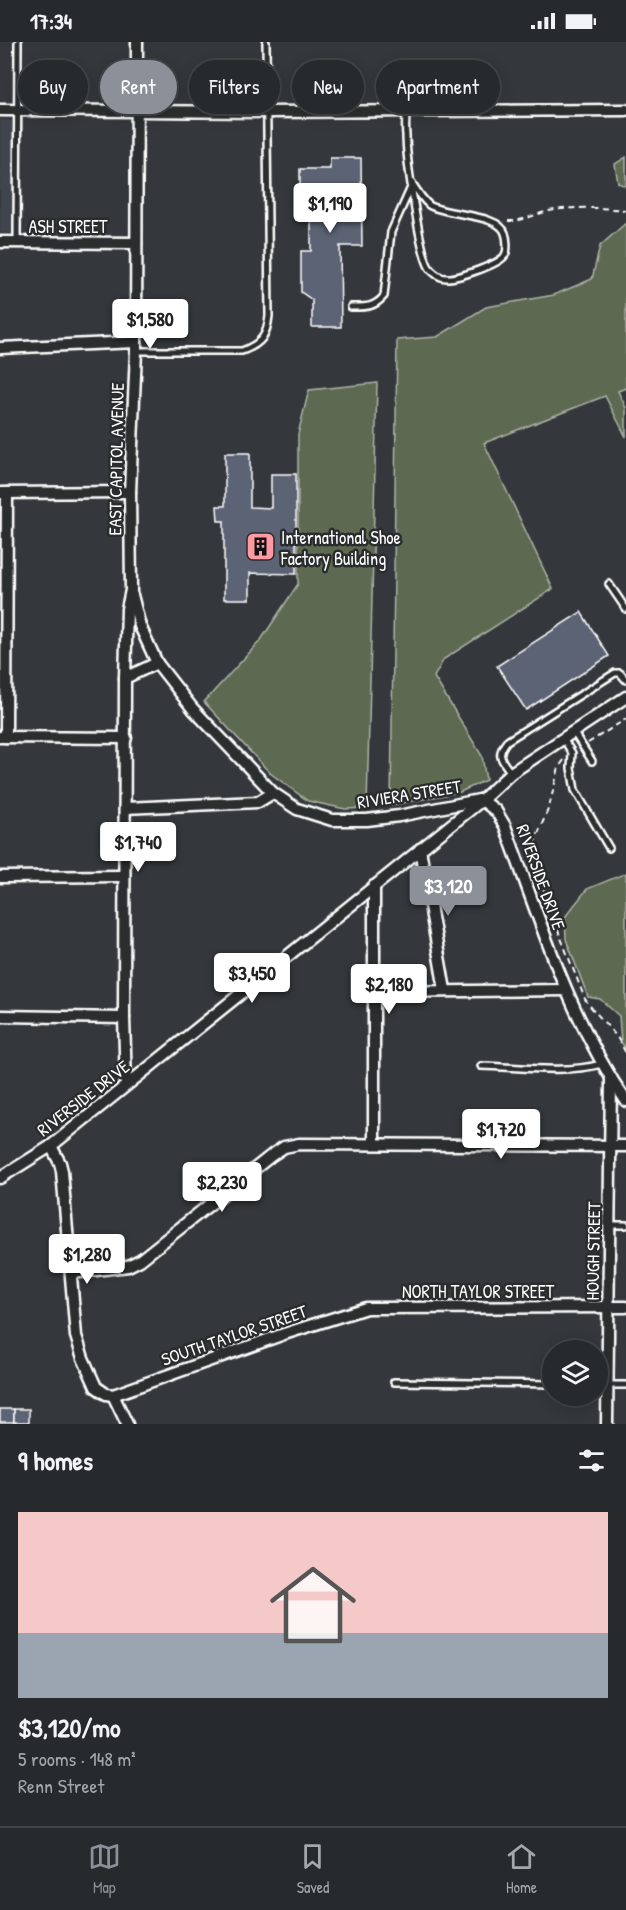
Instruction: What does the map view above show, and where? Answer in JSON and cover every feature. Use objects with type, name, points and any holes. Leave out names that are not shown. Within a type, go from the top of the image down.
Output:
[{"type":"street","name":"EAST CAPITOL AVENUE","points":[[137,42],[137,60]]},
{"type":"street","points":[[0,110],[100,111]]},
{"type":"street","points":[[280,112],[376,110]]},
{"type":"street","points":[[500,110],[626,110]]},
{"type":"street","name":"EAST CAPITOL AVENUE","points":[[126,1084],[124,1018],[125,678],[127,609],[131,590],[130,492],[136,346],[137,114]]},
{"type":"street","name":"ASH STREET","points":[[0,242],[136,243]]},
{"type":"street","points":[[0,348],[136,346]]},
{"type":"street","points":[[126,738],[3,737],[4,493],[130,492]]},
{"type":"street","name":"EAST CAPITOL AVENUE","points":[[131,590],[140,626],[157,663]]},
{"type":"street","points":[[125,678],[157,663]]},
{"type":"street","name":"RIVIERA STREET","points":[[157,663],[193,709],[273,793],[297,809],[332,820],[367,820],[399,816],[482,800],[511,773],[626,697]]},
{"type":"street","points":[[124,808],[258,802],[273,793]]},
{"type":"street","name":"RIVERSIDE DRIVE","points":[[0,1178],[51,1146],[482,800],[496,811],[506,826],[581,1025],[602,1064],[626,1101]]},
{"type":"street","points":[[420,849],[445,990]]},
{"type":"street","points":[[0,877],[124,876]]},
{"type":"street","points":[[374,886],[374,1144]]},
{"type":"street","points":[[375,992],[566,990]]},
{"type":"street","points":[[0,1016],[124,1018]]},
{"type":"street","name":"HOUGH STREET","points":[[606,1340],[609,1307],[611,1079]]},
{"type":"street","points":[[72,1273],[120,1268],[140,1260],[284,1147],[299,1144],[626,1146]]},
{"type":"street","points":[[51,1146],[62,1171],[76,1336],[96,1387],[106,1394],[113,1395],[127,1424]]},
{"type":"street","name":"NORTH TAYLOR STREET","points":[[366,1308],[626,1307]]},
{"type":"street","name":"SOUTH TAYLOR STREET","points":[[113,1395],[284,1334],[366,1308]]},
{"type":"street","name":"HOUGH STREET","points":[[605,1406],[607,1424]]},
{"type":"lane","points":[[17,242],[18,42]]},
{"type":"lane","points":[[266,42],[266,60]]},
{"type":"lane","points":[[136,346],[242,351],[264,339],[269,316],[266,114]]},
{"type":"lane","points":[[406,114],[405,136],[412,183],[424,261],[439,276],[456,278],[497,263],[504,258],[507,252],[504,231],[486,219],[433,207],[421,197],[412,183]]},
{"type":"lane","points":[[351,307],[368,307],[378,304],[384,296],[391,232],[412,183]]},
{"type":"lane","points":[[609,584],[626,609]]},
{"type":"lane","points":[[511,773],[500,757],[500,749],[507,741],[615,673],[620,673],[626,681]]},
{"type":"lane","points":[[574,733],[592,761]]},
{"type":"lane","points":[[564,740],[572,753],[571,768],[575,790],[609,848]]},
{"type":"lane","points":[[481,1066],[551,1069],[602,1064]]},
{"type":"lane","points":[[609,1225],[626,1225]]},
{"type":"lane","points":[[394,1382],[542,1384]]},
{"type":"lane","points":[[608,1385],[626,1385]]},
{"type":"path","points":[[486,219],[515,222],[550,211],[626,210]]},
{"type":"path","points":[[582,746],[626,719]]},
{"type":"path","points":[[572,753],[559,767],[549,807],[534,842],[534,852],[555,923],[585,999],[617,1037],[626,1053]]},
{"type":"shaded area","points":[[0,120],[12,121],[12,233],[0,233]]},
{"type":"green space","points":[[626,157],[626,186],[618,183],[615,164]]},
{"type":"green space","points":[[626,223],[626,388],[618,391],[626,408],[626,437],[605,396],[484,443],[553,589],[444,659],[434,677],[482,756],[486,780],[460,792],[391,805],[397,340],[437,337],[486,307],[554,295],[592,279],[600,246]]},
{"type":"green space","points":[[377,383],[367,808],[345,809],[308,801],[270,773],[204,702],[261,640],[298,584],[298,434],[309,390]]},
{"type":"green space","points":[[0,500],[2,501],[2,725],[0,728]]},
{"type":"green space","points":[[626,873],[626,1049],[621,1042],[619,1016],[600,999],[588,997],[566,939],[565,917],[587,889]]},
{"type":"building","points":[[330,158],[361,158],[362,246],[340,246],[341,327],[312,327],[312,300],[301,292],[301,251],[311,251],[311,196],[300,196],[300,169],[330,169]]},
{"type":"building","name":"International Shoe Factory Building","points":[[225,453],[250,453],[250,507],[271,508],[271,474],[296,474],[296,574],[250,573],[250,599],[224,599],[224,521],[218,521],[217,506],[225,506]]},
{"type":"building","points":[[581,612],[609,656],[526,710],[497,666]]},
{"type":"building","points":[[0,1409],[14,1409],[14,1422],[0,1422]]},
{"type":"building","points":[[14,1409],[29,1409],[29,1422],[14,1422]]},
{"type":"place","name":"International Shoe Factory Building","points":[[260,547]]}]
